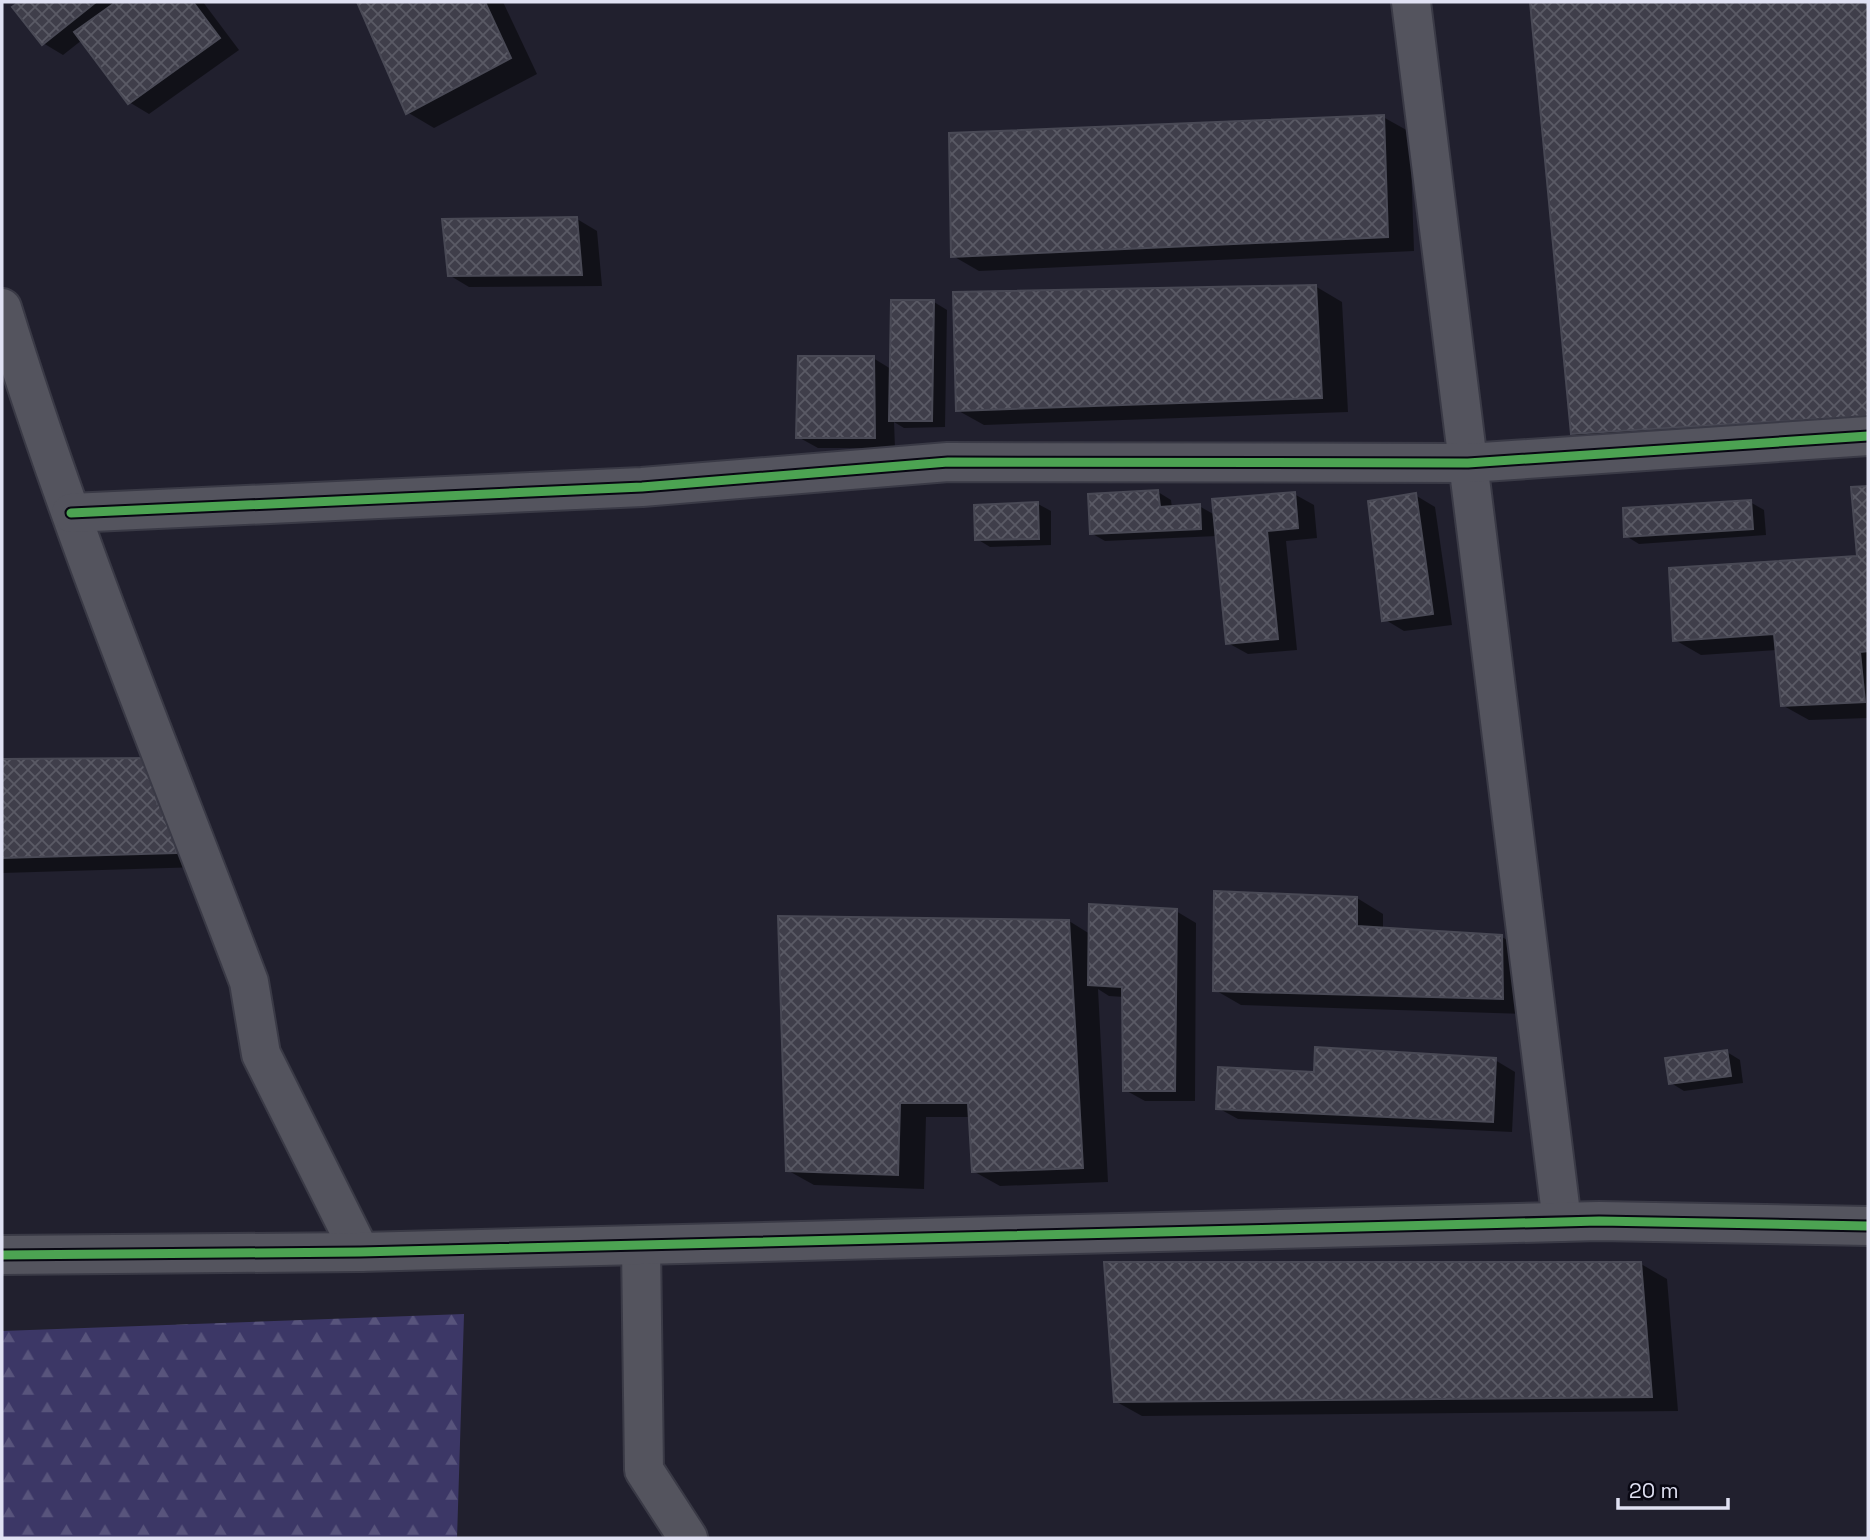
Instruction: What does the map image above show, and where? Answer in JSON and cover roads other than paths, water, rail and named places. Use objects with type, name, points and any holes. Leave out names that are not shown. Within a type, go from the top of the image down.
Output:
[{"type":"street","points":[[1411,2],[1562,1222]]},
{"type":"street","points":[[2,307],[29,397],[71,513],[249,982],[261,1054],[359,1252]]},
{"type":"street","points":[[71,513],[642,487],[948,462],[1468,463],[1868,436]]},
{"type":"street","points":[[2,1255],[359,1252],[1562,1222],[1868,1226]]},
{"type":"street","points":[[641,1244],[645,1470],[688,1538]]}]
